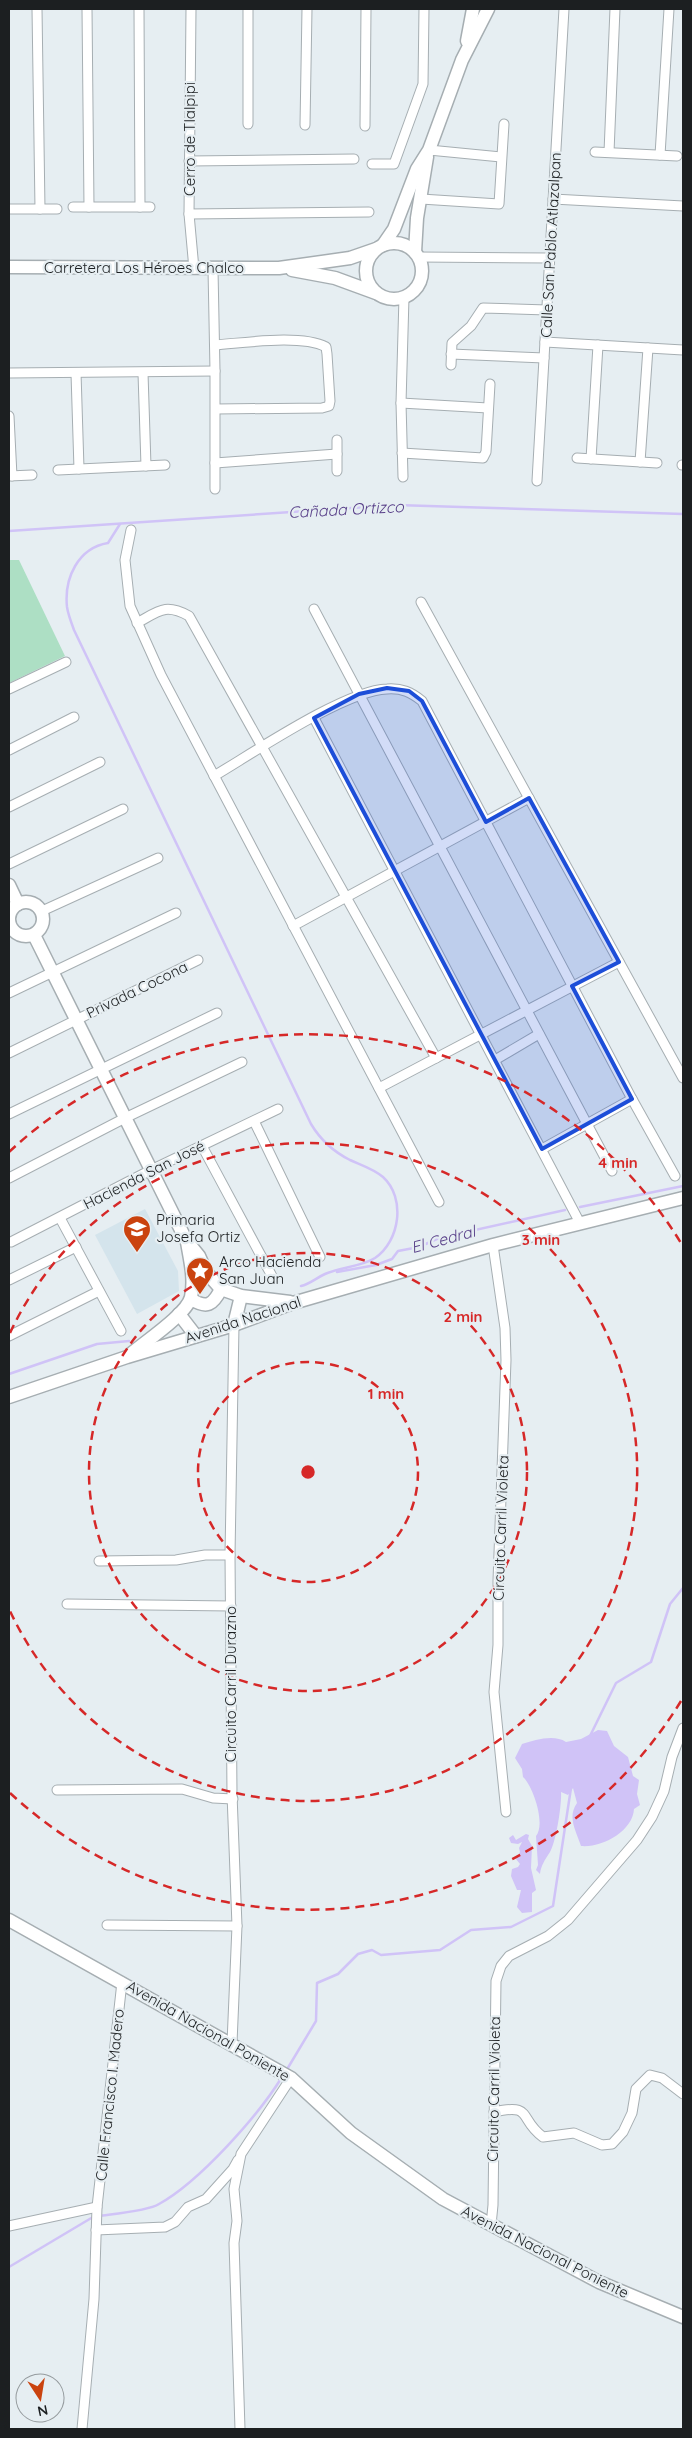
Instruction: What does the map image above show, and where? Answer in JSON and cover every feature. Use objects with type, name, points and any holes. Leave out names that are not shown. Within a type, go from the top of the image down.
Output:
[{"type":"street","points":[[37,9],[40,209]]},
{"type":"street","points":[[87,9],[90,207]]},
{"type":"street","points":[[139,9],[140,207]]},
{"type":"street","name":"Cerro de Tlalpipi","points":[[192,9],[189,214],[194,269]]},
{"type":"street","points":[[248,9],[248,124]]},
{"type":"street","points":[[305,125],[307,9]]},
{"type":"street","points":[[366,9],[366,126]]},
{"type":"street","points":[[372,164],[394,164],[424,84],[424,9]]},
{"type":"street","points":[[462,60],[473,9]]},
{"type":"street","points":[[429,150],[417,169],[402,211],[367,264],[367,280],[378,294],[386,298],[404,297],[419,285],[422,275],[416,254],[421,199],[429,150],[462,60],[488,9]]},
{"type":"street","name":"Calle San Pablo Atlazalpan","points":[[537,481],[564,9]]},
{"type":"street","points":[[609,152],[615,9]]},
{"type":"street","points":[[660,155],[668,9]]},
{"type":"street","points":[[421,199],[499,204],[504,124]]},
{"type":"street","points":[[429,150],[501,157]]},
{"type":"street","points":[[595,152],[678,156]]},
{"type":"street","points":[[189,161],[354,159]]},
{"type":"street","points":[[553,199],[683,206]]},
{"type":"street","points":[[73,207],[150,207]]},
{"type":"street","points":[[9,209],[57,209]]},
{"type":"street","points":[[189,214],[369,212]]},
{"type":"street","points":[[380,247],[400,244],[416,254],[550,258]]},
{"type":"street","name":"Carretera Los Héroes Chalco","points":[[9,267],[279,268],[342,259],[380,247]]},
{"type":"street","name":"Carretera Los Héroes Chalco","points":[[279,268],[335,278],[378,294]]},
{"type":"street","points":[[213,269],[216,371],[215,489]]},
{"type":"street","points":[[403,477],[401,403],[404,297]]},
{"type":"street","points":[[451,365],[452,342],[471,326],[483,308],[547,310]]},
{"type":"street","points":[[215,345],[304,341],[326,347],[329,406],[216,409]]},
{"type":"street","points":[[545,342],[683,350]]},
{"type":"street","points":[[591,459],[598,345]]},
{"type":"street","points":[[640,462],[648,348]]},
{"type":"street","points":[[451,354],[544,358]]},
{"type":"street","points":[[9,373],[216,371]]},
{"type":"street","points":[[76,373],[80,469]]},
{"type":"street","points":[[143,373],[146,466]]},
{"type":"street","points":[[402,453],[483,458],[486,452],[490,384]]},
{"type":"street","points":[[401,403],[488,408]]},
{"type":"street","points":[[9,416],[10,476],[32,474]]},
{"type":"street","points":[[336,471],[337,440]]},
{"type":"street","points":[[215,462],[337,454]]},
{"type":"street","points":[[576,458],[657,463]]},
{"type":"street","points":[[58,470],[165,465]]},
{"type":"street","points":[[131,530],[125,560],[130,606],[160,675],[440,1202]]},
{"type":"street","points":[[421,602],[683,1078]]},
{"type":"street","points":[[137,623],[164,609],[175,608],[189,616],[436,1058]]},
{"type":"street","points":[[314,609],[612,1171]]},
{"type":"street","points":[[9,689],[66,662]]},
{"type":"street","points":[[214,776],[359,694],[387,688],[409,691],[422,701],[632,1100],[675,1176]]},
{"type":"street","points":[[9,750],[74,717]]},
{"type":"street","points":[[314,718],[580,1223]]},
{"type":"street","points":[[9,807],[100,762]]},
{"type":"street","points":[[293,926],[529,798]]},
{"type":"street","points":[[9,864],[123,809]]},
{"type":"street","points":[[42,911],[158,858]]},
{"type":"street","points":[[9,886],[18,904]]},
{"type":"street","points":[[23,902],[34,903],[42,911],[44,922],[34,934],[18,934],[10,927],[9,916],[18,904],[23,902]]},
{"type":"street","points":[[9,993],[176,913]]},
{"type":"street","points":[[34,934],[186,1240],[199,1256],[206,1272],[221,1289],[241,1296],[293,1303]]},
{"type":"street","name":"Privada Cocona","points":[[9,1053],[198,960]]},
{"type":"street","points":[[379,1088],[619,962]]},
{"type":"street","points":[[9,1114],[217,1013]]},
{"type":"street","points":[[495,1060],[539,1034]]},
{"type":"street","points":[[9,1178],[125,1118],[242,1062]]},
{"type":"street","points":[[542,1148],[632,1100]]},
{"type":"street","name":"Hacienda San José","points":[[11,1242],[151,1170],[278,1109]]},
{"type":"street","points":[[254,1121],[320,1257]]},
{"type":"street","points":[[202,1146],[273,1278]]},
{"type":"street","name":"Avenida Nacional","points":[[9,1397],[127,1357],[234,1325],[293,1303],[493,1245],[683,1198]]},
{"type":"street","points":[[60,1218],[121,1331]]},
{"type":"street","points":[[127,1357],[179,1314],[191,1299],[193,1276],[186,1240]]},
{"type":"street","name":"Circuito Carril Violeta","points":[[493,1245],[505,1328],[506,1360],[498,1581],[498,1645],[494,1692],[506,1812]]},
{"type":"street","points":[[9,1280],[76,1246]]},
{"type":"street","points":[[191,1299],[200,1305],[207,1305],[216,1301],[221,1289]]},
{"type":"street","points":[[9,1336],[99,1291]]},
{"type":"street","points":[[234,1325],[241,1296]]},
{"type":"street","points":[[179,1314],[196,1336]]},
{"type":"street","name":"Circuito Carril Durazno","points":[[232,2043],[237,1926],[233,1799],[230,1555],[234,1325]]},
{"type":"street","points":[[100,1561],[176,1560],[205,1555],[230,1555]]},
{"type":"street","points":[[67,1604],[231,1606]]},
{"type":"street","name":"Circuito Carril Violeta","points":[[491,2225],[496,1981],[502,1966],[509,1956],[548,1936],[568,1920],[637,1840],[652,1817],[664,1791],[672,1758],[683,1728]]},
{"type":"street","points":[[57,1790],[182,1788],[213,1798],[233,1799]]},
{"type":"street","name":"Avenida Nacional Poniente","points":[[9,1920],[232,2043],[291,2078],[351,2133],[443,2199],[599,2282],[683,2317]]},
{"type":"street","points":[[107,1925],[237,1926]]},
{"type":"street","name":"Calle Francisco I. Madero","points":[[96,2230],[122,1982]]},
{"type":"street","points":[[494,2112],[514,2107],[522,2112],[533,2130],[543,2137],[574,2133],[602,2145],[612,2144],[623,2132],[632,2113],[636,2089],[650,2075],[662,2078],[683,2094]]},
{"type":"street","points":[[82,2429],[94,2300],[96,2230],[165,2227],[175,2222],[188,2207],[206,2199],[234,2169],[241,2154],[291,2078]]},
{"type":"street","points":[[240,2429],[234,2243],[237,2221],[234,2189],[241,2154]]},
{"type":"street","points":[[9,2226],[97,2207]]},
{"type":"highlighted area","points":[[387,688],[409,691],[422,701],[486,822],[529,798],[619,962],[572,986],[632,1099],[542,1149],[314,718],[359,694]]},
{"type":"shaded area","name":"Primaria Josefa Ortiz","points":[[145,1209],[178,1271],[179,1291],[137,1314],[95,1235]]},
{"type":"shaded area","points":[[598,1730],[607,1731],[614,1746],[628,1757],[633,1776],[639,1780],[637,1794],[640,1805],[634,1809],[628,1824],[615,1836],[598,1844],[581,1846],[573,1819],[574,1808],[577,1803],[573,1788],[568,1795],[561,1792],[560,1814],[554,1840],[550,1852],[542,1865],[540,1874],[536,1870],[538,1865],[536,1836],[540,1823],[539,1814],[531,1788],[523,1777],[522,1769],[515,1758],[522,1744],[550,1738],[566,1742],[581,1739]]},
{"type":"shaded area","points":[[526,1834],[529,1835],[528,1839],[532,1846],[531,1868],[536,1890],[532,1893],[532,1912],[522,1913],[517,1907],[521,1890],[517,1890],[511,1876],[512,1869],[520,1864],[516,1859],[522,1842],[518,1844],[511,1843],[509,1838],[513,1835],[516,1840]]},
{"type":"green space","points":[[9,560],[19,560],[65,656],[9,683]]},
{"type":"waterway","name":"Cañada Ortizco","points":[[9,531],[396,505],[683,514]]},
{"type":"waterway","points":[[120,524],[108,543],[98,546],[81,558],[71,575],[68,585],[67,607],[74,630],[311,1124],[323,1140],[338,1153],[372,1169],[383,1177],[395,1196],[397,1207],[395,1230],[390,1241],[375,1258],[331,1272],[301,1286]]},
{"type":"waterway","name":"El Cedral","points":[[580,1207],[683,1186]]},
{"type":"waterway","name":"El Cedral","points":[[337,1272],[376,1265],[392,1259],[398,1251],[419,1247],[439,1238],[565,1210]]},
{"type":"waterway","points":[[9,1374],[97,1344],[129,1341]]},
{"type":"waterway","points":[[590,1736],[616,1683],[651,1662],[670,1604],[683,1588]]},
{"type":"waterway","points":[[286,2071],[316,2021],[317,1983],[338,1974],[358,1954],[372,1950],[381,1955],[440,1950],[471,1930],[511,1927],[553,1906],[571,1788]]},
{"type":"waterway","points":[[99,2216],[147,2209],[175,2194],[209,2164],[243,2129],[282,2077]]},
{"type":"waterway","points":[[9,2267],[93,2217]]},
{"type":"place","name":"Primaria Josefa Ortiz","points":[[137,1253]]},
{"type":"place","name":"Arco Hacienda San Juan","points":[[200,1295]]}]
